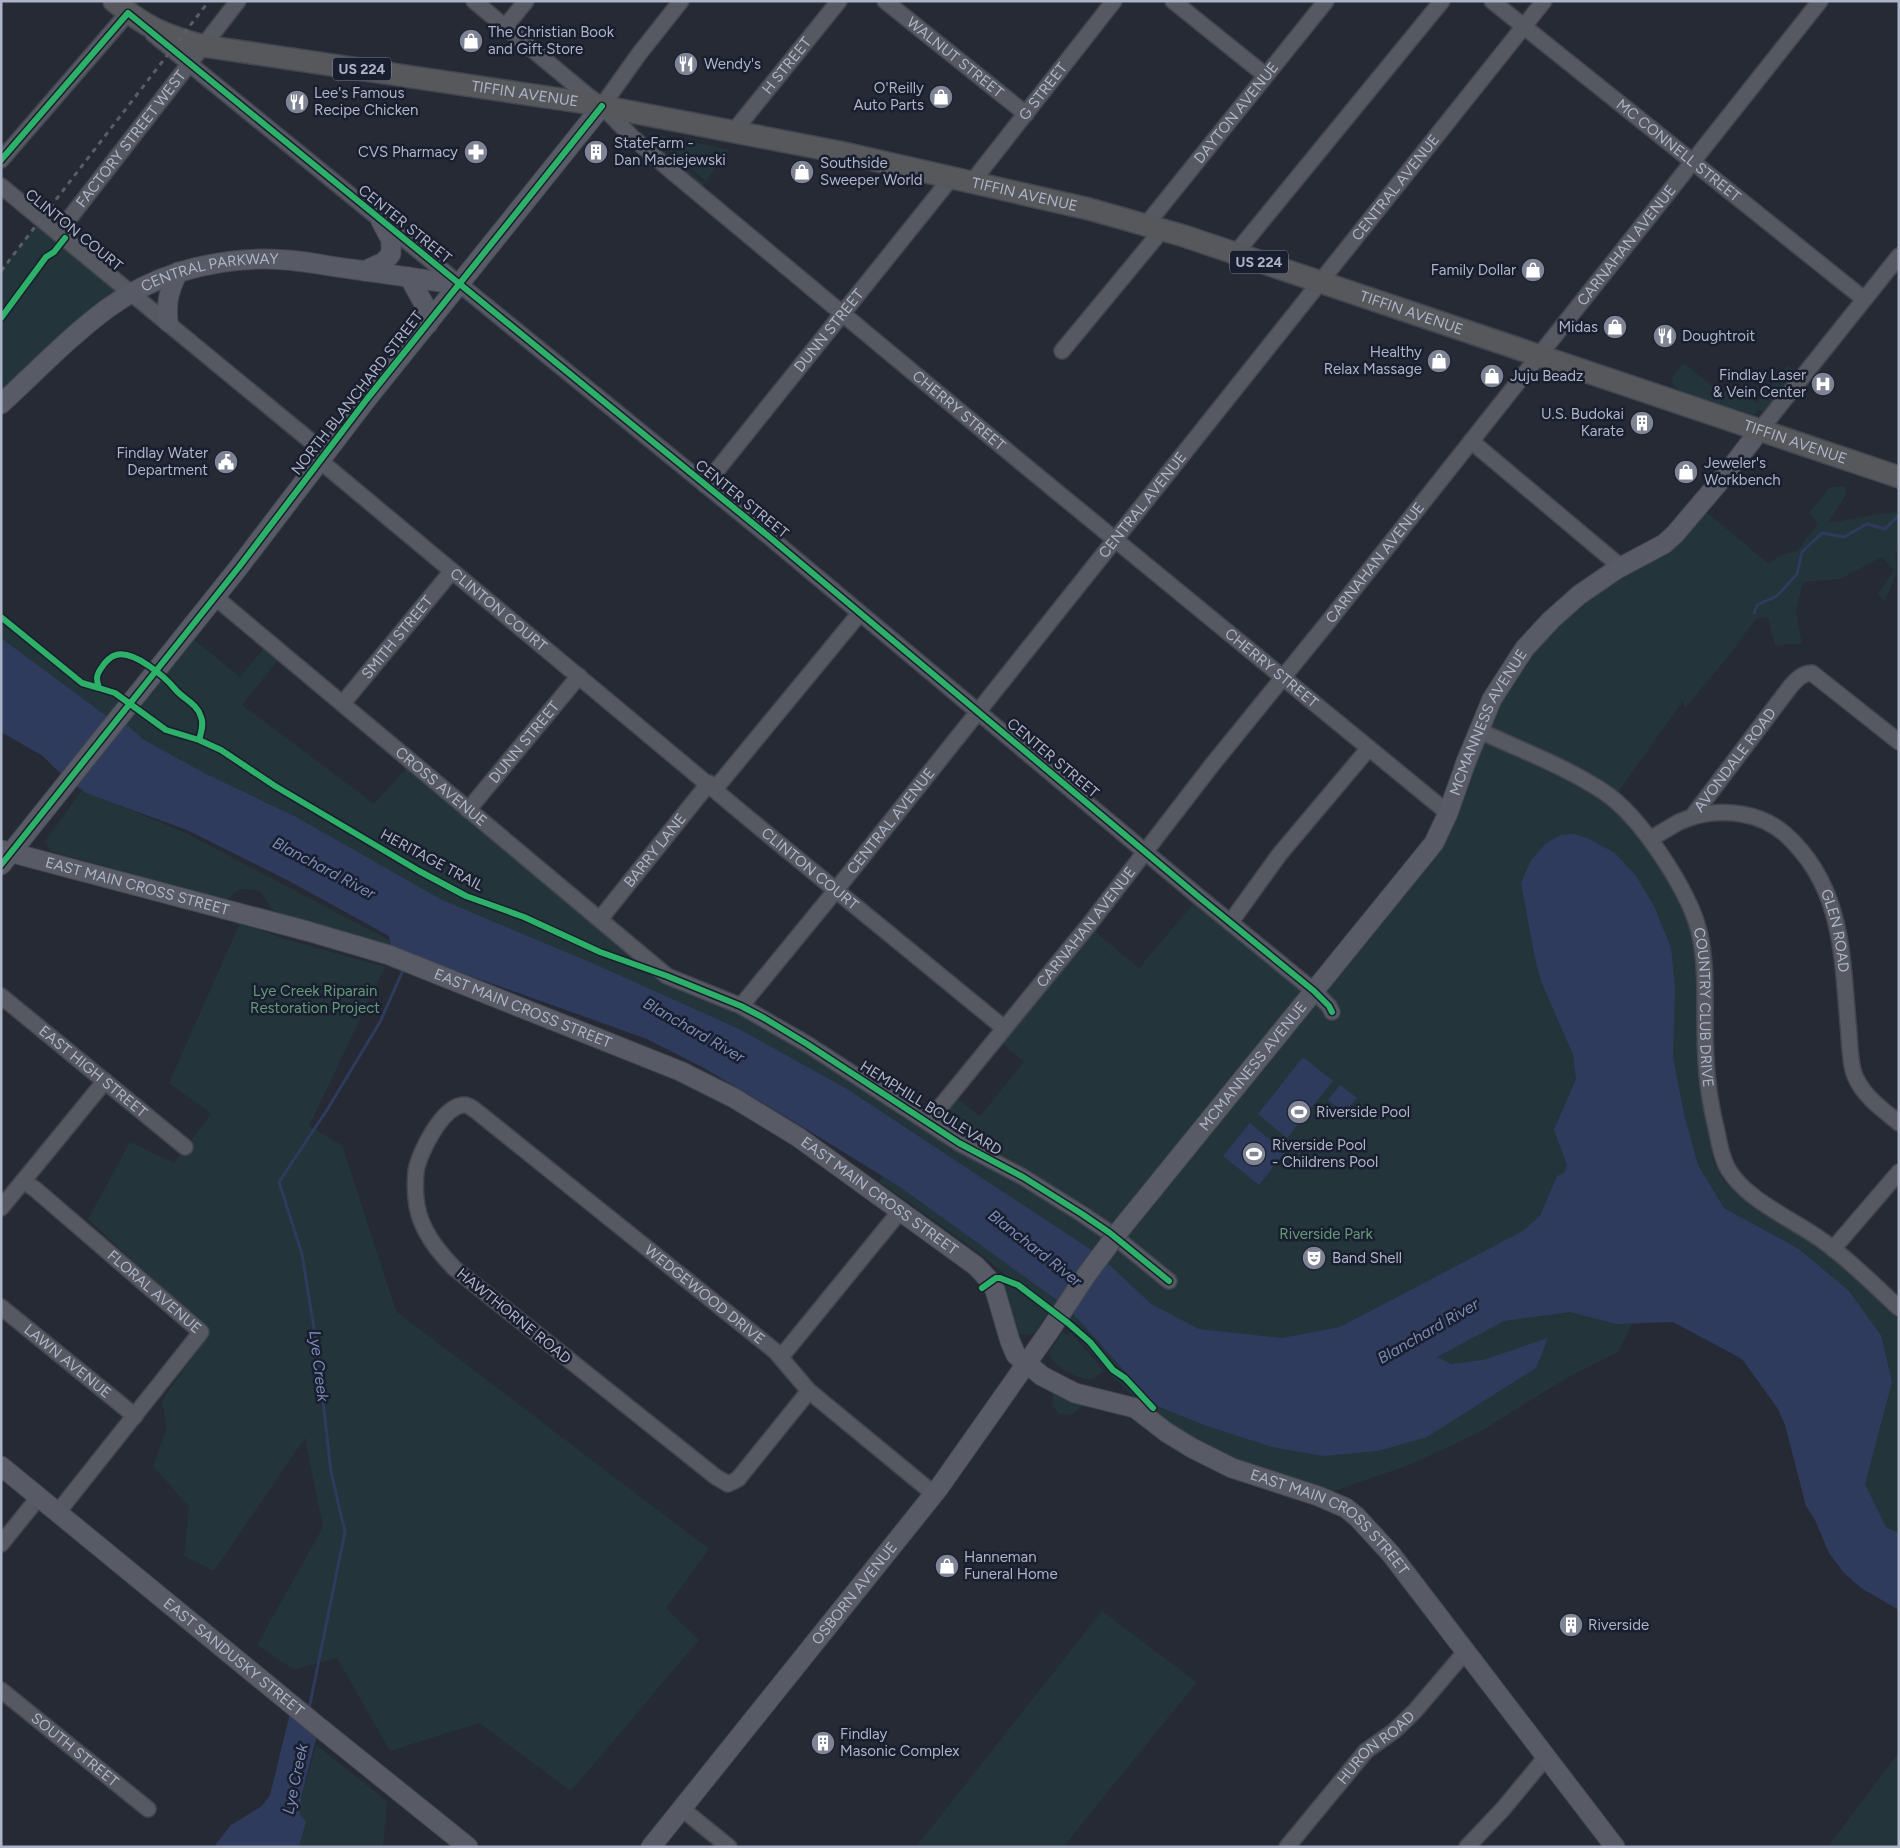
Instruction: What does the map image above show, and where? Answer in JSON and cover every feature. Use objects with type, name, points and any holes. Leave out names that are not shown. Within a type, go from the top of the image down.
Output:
[{"type":"highway","name":"TIFFIN AVENUE","points":[[121,7],[162,34],[204,46],[506,90],[602,106],[840,152],[1089,209],[1154,227],[1899,477]]},
{"type":"main road","name":"NORTH BLANCHARD STREET","points":[[4,856],[61,790],[214,597],[319,460],[602,106]]},
{"type":"main road","points":[[364,271],[384,262],[391,254],[392,240],[381,220]]},
{"type":"main road","name":"CENTRAL PARKWAY","points":[[1,404],[85,326],[108,308],[132,293],[178,272],[210,264],[262,259],[291,260],[460,285]]},
{"type":"main road","points":[[168,322],[166,306],[169,290],[178,272]]},
{"type":"main road","points":[[409,277],[424,304],[428,324]]},
{"type":"main road","name":"MCMANNESS AVENUE","points":[[1048,1333],[1087,1274],[1120,1230],[1434,843],[1448,813],[1478,730],[1499,686],[1535,636],[1579,594],[1621,567],[1664,544],[1675,534],[1726,474],[1760,430]]},
{"type":"main road","name":"EAST MAIN CROSS STREET","points":[[4,856],[298,928],[389,955],[638,1054],[707,1084],[742,1102],[798,1137],[976,1266],[991,1282],[1016,1355],[1042,1376],[1062,1388],[1091,1398],[1135,1408],[1166,1432],[1205,1455],[1232,1468],[1318,1496],[1346,1508],[1357,1517],[1377,1537],[1615,1847]]},
{"type":"main road","name":"OSBORN AVENUE","points":[[650,1847],[934,1494],[1028,1364],[1048,1333]]},
{"type":"main road","name":"EAST SANDUSKY STREET","points":[[1,1466],[468,1847]]},
{"type":"street","name":"FACTORY STREET WEST","points":[[58,232],[238,1]]},
{"type":"street","name":"CHERRY STREET","points":[[474,1],[586,95],[602,106],[630,135],[670,170],[1114,539],[1448,813]]},
{"type":"street","points":[[505,27],[526,1]]},
{"type":"street","name":"NORTH BLANCHARD STREET","points":[[602,106],[639,54],[681,1]]},
{"type":"street","name":"H STREET","points":[[734,131],[839,1]]},
{"type":"street","name":"WALNUT STREET","points":[[885,1],[1026,114]]},
{"type":"street","name":"G STREET","points":[[962,180],[1026,114],[1114,1]]},
{"type":"street","points":[[1173,1],[1266,75]]},
{"type":"street","name":"DAYTON AVENUE","points":[[1062,351],[1266,75],[1326,1]]},
{"type":"street","points":[[1235,254],[1442,1]]},
{"type":"street","name":"MC CONNELL STREET","points":[[1492,1],[1864,299]]},
{"type":"street","name":"CENTRAL AVENUE","points":[[740,1006],[836,890],[1544,1]]},
{"type":"street","name":"CARNAHAN AVENUE","points":[[928,1122],[1088,926],[1282,677],[1328,622],[1820,1]]},
{"type":"street","points":[[1,160],[121,7]]},
{"type":"street","name":"CENTER STREET","points":[[121,7],[860,613],[1230,923],[1314,990],[1332,1012]]},
{"type":"street","name":"DUNN STREET","points":[[705,485],[843,313],[962,180]]},
{"type":"street","name":"CLINTON COURT","points":[[1,186],[313,442],[319,460],[1004,1028]]},
{"type":"street","name":"MCMANNESS AVENUE","points":[[1760,430],[1899,256]]},
{"type":"street","points":[[1471,441],[1621,567]]},
{"type":"street","name":"SMITH STREET","points":[[343,703],[452,571]]},
{"type":"street","name":"CROSS AVENUE","points":[[214,597],[667,976]]},
{"type":"street","name":"BARRY LANE","points":[[600,918],[860,613]]},
{"type":"street","name":"AVONDALE ROAD","points":[[1650,840],[1679,822],[1692,817],[1790,687],[1806,673],[1812,674],[1899,742]]},
{"type":"street","name":"DUNN STREET","points":[[468,810],[579,676]]},
{"type":"street","name":"COUNTRY CLUB DRIVE","points":[[1478,730],[1561,768],[1604,792],[1628,814],[1650,840],[1676,880],[1691,909],[1698,931],[1705,968],[1706,1081],[1724,1160],[1734,1178],[1754,1198],[1799,1224],[1833,1249],[1855,1266],[1899,1308]]},
{"type":"street","points":[[1230,923],[1279,854],[1369,748]]},
{"type":"street","name":"GLEN ROAD","points":[[1692,817],[1724,812],[1746,814],[1761,818],[1780,830],[1791,840],[1810,864],[1829,897],[1838,926],[1855,1077],[1866,1096],[1899,1123]]},
{"type":"street","name":"HEMPHILL BOULEVARD","points":[[667,976],[740,1006],[807,1044],[960,1143],[1023,1177],[1082,1214],[1110,1233],[1169,1282]]},
{"type":"street","name":"EAST HIGH STREET","points":[[1,996],[185,1147]]},
{"type":"street","points":[[1,1208],[104,1080]]},
{"type":"street","name":"WEDGEWOOD DRIVE","points":[[465,1105],[475,1110],[781,1357],[808,1391],[934,1494]]},
{"type":"street","name":"HAWTHORNE ROAD","points":[[465,1105],[458,1106],[448,1113],[438,1124],[420,1157],[416,1170],[415,1190],[420,1220],[426,1233],[454,1268],[716,1477],[728,1484],[738,1479],[808,1391]]},
{"type":"street","points":[[1833,1249],[1899,1172]]},
{"type":"street","name":"FLORAL AVENUE","points":[[23,1181],[201,1332],[58,1512]]},
{"type":"street","points":[[781,1357],[900,1210]]},
{"type":"street","name":"LAWN AVENUE","points":[[1,1307],[135,1416]]},
{"type":"street","points":[[1,1544],[39,1496]]},
{"type":"street","name":"HURON ROAD","points":[[1287,1847],[1366,1751],[1394,1731],[1415,1711],[1466,1651]]},
{"type":"street","name":"SOUTH STREET","points":[[1,1690],[148,1810]]},
{"type":"street","points":[[1467,1847],[1503,1809],[1546,1757]]},
{"type":"street","points":[[681,1808],[729,1847]]},
{"type":"green space","points":[[640,131],[705,184],[699,188],[637,132]]},
{"type":"green space","points":[[646,132],[729,150],[706,181]]},
{"type":"green space","points":[[42,219],[132,293],[1,404],[1,269]]},
{"type":"green space","points":[[1682,365],[1686,365],[1722,394],[1728,387],[1750,397],[1757,403],[1788,366],[1795,370],[1793,377],[1764,412],[1758,410],[1755,415],[1677,389],[1672,380]]},
{"type":"green space","name":"Riverside Park","points":[[1845,486],[1846,495],[1828,523],[1899,511],[1899,548],[1895,555],[1896,572],[1884,601],[1878,594],[1894,570],[1882,557],[1840,579],[1803,582],[1796,611],[1802,643],[1775,646],[1768,617],[1756,619],[1727,658],[1685,708],[1683,701],[1613,799],[1628,814],[1699,931],[1713,1160],[1724,1182],[1754,1208],[1796,1231],[1834,1260],[1899,1318],[1899,1558],[1846,1508],[1881,1335],[1849,1291],[1799,1249],[1724,1208],[1664,1260],[1618,1352],[1565,1379],[1478,1433],[1412,1464],[1331,1492],[1250,1467],[1196,1441],[1139,1402],[1113,1377],[1069,1328],[982,1255],[879,1181],[899,1156],[100,741],[186,633],[240,677],[269,642],[283,654],[242,705],[374,804],[412,762],[667,976],[741,1006],[928,1122],[951,1094],[980,1116],[1024,1062],[996,1038],[1088,926],[1139,968],[1199,897],[1314,990],[1434,843],[1525,648],[1699,506],[1769,564],[1780,555],[1797,551],[1818,523],[1809,513],[1830,487]]},
{"type":"green space","points":[[1,612],[80,676],[122,694],[108,717],[1,638]]},
{"type":"green space","points":[[82,790],[184,832],[389,940],[391,949],[279,915],[272,909],[260,891],[241,889],[225,901],[118,874],[118,870],[50,851],[45,842]]},
{"type":"green space","name":"Lye Creek Riparain Restoration Project","points":[[240,923],[288,940],[385,967],[309,1126],[342,1145],[396,1311],[709,1549],[666,1608],[699,1640],[571,1791],[479,1723],[390,1751],[337,1658],[294,1670],[257,1645],[323,1527],[305,1438],[214,1571],[184,1556],[189,1507],[153,1466],[167,1428],[162,1400],[210,1333],[88,1219],[130,1142],[174,1163],[211,1114],[169,1083]]},
{"type":"green space","points":[[1006,1282],[1048,1312],[1036,1331],[1030,1335],[1020,1334],[1017,1329],[1001,1283]]},
{"type":"green space","points":[[1063,1332],[1067,1336],[1071,1332],[1104,1371],[1094,1378],[1081,1378],[1067,1372],[1055,1363],[1048,1353]]},
{"type":"green space","points":[[1052,1393],[1084,1403],[1071,1415],[1059,1414],[1053,1407]]},
{"type":"green space","points":[[1102,1611],[1197,1682],[1063,1847],[916,1847]]},
{"type":"green space","points":[[316,1745],[387,1801],[383,1847],[299,1847],[306,1822],[300,1814],[301,1798]]},
{"type":"green space","points":[[1899,1752],[1899,1847],[1828,1847]]},
{"type":"water","name":"Blanchard River","points":[[1,638],[108,717],[128,726],[144,740],[204,773],[296,817],[442,900],[592,963],[739,1029],[847,1089],[1099,1255],[1151,1304],[1199,1329],[1282,1338],[1340,1327],[1523,1231],[1540,1216],[1557,1176],[1564,1173],[1567,1165],[1554,1130],[1576,1079],[1573,1055],[1541,981],[1521,883],[1531,860],[1546,843],[1561,835],[1575,834],[1589,839],[1615,853],[1636,876],[1654,906],[1671,948],[1675,988],[1673,1057],[1684,1114],[1698,1165],[1724,1208],[1799,1249],[1849,1291],[1881,1335],[1892,1382],[1865,1484],[1886,1527],[1899,1533],[1899,1610],[1861,1588],[1844,1573],[1829,1553],[1815,1520],[1806,1506],[1785,1425],[1778,1409],[1742,1359],[1673,1322],[1616,1324],[1570,1312],[1504,1321],[1437,1357],[1451,1364],[1483,1360],[1548,1338],[1536,1368],[1427,1437],[1378,1451],[1323,1456],[1272,1447],[1204,1425],[1155,1405],[1068,1308],[900,1187],[702,1067],[647,1039],[426,960],[418,976],[390,967],[391,949],[389,936],[289,881],[187,830],[86,793],[64,777],[43,756],[1,732]]},
{"type":"water","points":[[1303,1057],[1333,1081],[1287,1138],[1258,1114]]},
{"type":"water","points":[[1340,1085],[1357,1098],[1344,1113],[1328,1100]]},
{"type":"water","name":"Riverside Pool - Childrens Pool","points":[[1250,1123],[1285,1152],[1259,1185],[1223,1156]]},
{"type":"water","points":[[292,1705],[319,1727],[301,1798],[300,1814],[306,1822],[299,1847],[215,1847],[231,1825],[262,1806],[270,1795]]},
{"type":"waterway","points":[[1754,613],[1757,605],[1777,596],[1797,574],[1802,552],[1822,533],[1844,537],[1867,524],[1885,529],[1899,515]]},
{"type":"waterway","name":"Lye Creek","points":[[309,1709],[345,1532],[331,1472],[317,1347],[302,1254],[279,1182],[327,1110],[380,1022],[404,968]]},
{"type":"railway","points":[[1,271],[209,1]]},
{"type":"cycle path","points":[[1,160],[128,13],[767,535],[1314,991],[1329,1006],[1332,1012]]},
{"type":"cycle path","points":[[1,865],[239,567],[367,399],[602,106]]},
{"type":"cycle path","points":[[1,318],[46,257],[54,252],[65,238]]},
{"type":"cycle path","name":"HERITAGE TRAIL","points":[[1,617],[82,683],[99,688],[97,680],[99,672],[106,661],[114,656],[123,655],[140,660],[157,672],[199,712],[202,720],[199,740],[221,750],[275,786],[419,871],[466,896],[524,917],[600,952],[667,976],[741,1006],[764,1018],[959,1143],[1023,1177],[1082,1214],[1110,1233],[1169,1281]]},
{"type":"cycle path","points":[[99,688],[115,693],[166,730],[199,740]]},
{"type":"cycle path","points":[[982,1288],[996,1278],[1018,1285],[1090,1342],[1113,1370],[1125,1378],[1153,1408]]},
{"type":"place","name":"The Christian Book and Gift Store","points":[[471,41]]},
{"type":"place","name":"Wendy's","points":[[686,64]]},
{"type":"place","name":"O'Reilly Auto Parts","points":[[941,97]]},
{"type":"place","name":"Lee's Famous Recipe Chicken","points":[[297,102]]},
{"type":"place","name":"CVS Pharmacy","points":[[476,152]]},
{"type":"place","name":"StateFarm - Dan Maciejewski","points":[[596,152]]},
{"type":"place","name":"Southside Sweeper World","points":[[802,172]]},
{"type":"place","name":"Family Dollar","points":[[1533,270]]},
{"type":"place","name":"Midas","points":[[1615,327]]},
{"type":"place","name":"Doughtroit","points":[[1665,336]]},
{"type":"place","name":"Healthy Relax Massage","points":[[1439,361]]},
{"type":"place","name":"Juju Beadz","points":[[1492,376]]},
{"type":"place","name":"Findlay Laser & Vein Center","points":[[1823,384]]},
{"type":"place","name":"U.S. Budokai Karate","points":[[1642,423]]},
{"type":"place","name":"Findlay Water Department","points":[[226,462]]},
{"type":"place","name":"Jeweler's Workbench","points":[[1686,472]]},
{"type":"place","name":"Riverside Pool","points":[[1299,1112]]},
{"type":"place","name":"Riverside Pool - Childrens Pool","points":[[1254,1154]]},
{"type":"place","name":"Band Shell","points":[[1314,1258]]},
{"type":"place","name":"Hanneman Funeral Home","points":[[947,1566]]},
{"type":"place","name":"Riverside","points":[[1571,1625]]},
{"type":"place","name":"Findlay Masonic Complex","points":[[823,1743]]}]
